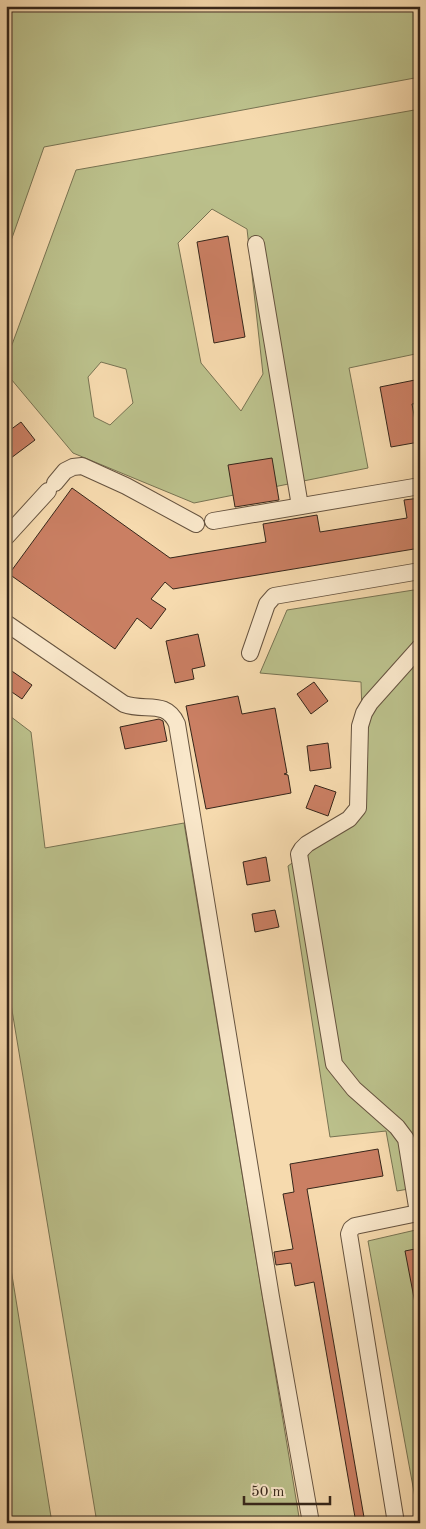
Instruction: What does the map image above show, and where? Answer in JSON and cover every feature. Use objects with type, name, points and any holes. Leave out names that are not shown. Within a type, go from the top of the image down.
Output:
[{"type":"lane","points":[[256,244],[300,506]]},
{"type":"lane","points":[[6,537],[65,472],[72,467],[82,466],[126,486],[196,524]]},
{"type":"lane","points":[[213,521],[420,486]]},
{"type":"lane","points":[[250,653],[267,604],[274,596],[420,571]]},
{"type":"lane","points":[[6,623],[124,704],[133,707],[166,710],[173,715],[177,724],[265,1258],[311,1523]]},
{"type":"lane","points":[[396,1523],[349,1234],[355,1226],[419,1212],[406,1139],[397,1127],[354,1089],[334,1064],[299,854],[307,844],[349,820],[355,814],[358,808],[360,726],[364,713],[370,703],[420,646]]},
{"type":"green space","points":[[6,6],[420,6],[420,77],[44,147],[6,255]]},
{"type":"green space","points":[[420,109],[420,264],[415,266],[420,288],[420,353],[349,368],[368,468],[194,503],[73,453],[6,373],[6,361],[76,170]],"holes":[[[212,209],[247,229],[263,374],[241,411],[201,363],[178,243]],[[101,362],[126,369],[133,403],[110,425],[94,417],[88,377]]]},
{"type":"green space","points":[[420,589],[420,1187],[397,1191],[386,1131],[330,1137],[288,866],[365,811],[361,682],[260,673],[287,610]]},
{"type":"green space","points":[[6,713],[31,732],[45,848],[184,823],[300,1523],[97,1523],[6,974]]},
{"type":"green space","points":[[420,1229],[420,1504],[416,1503],[368,1241]]},
{"type":"green space","points":[[6,1238],[52,1523],[6,1523]]},
{"type":"building","points":[[228,236],[245,337],[214,343],[197,242]]},
{"type":"building","points":[[415,380],[419,403],[412,404],[419,442],[391,447],[380,387]]},
{"type":"building","points":[[21,422],[35,440],[11,458],[6,452],[6,433]]},
{"type":"building","points":[[272,458],[279,500],[235,507],[228,465]]},
{"type":"building","points":[[72,488],[170,558],[266,542],[263,524],[317,515],[320,532],[407,518],[404,500],[420,498],[420,548],[173,589],[165,582],[151,599],[166,609],[151,629],[137,618],[115,649],[9,574]]},
{"type":"building","points":[[198,634],[205,666],[192,669],[194,679],[175,683],[166,641]]},
{"type":"building","points":[[6,667],[32,685],[22,699],[6,688]]},
{"type":"building","points":[[314,682],[328,701],[311,714],[297,694]]},
{"type":"building","points":[[238,696],[242,714],[275,708],[287,773],[284,774],[288,775],[291,793],[206,809],[186,706]]},
{"type":"building","points":[[159,719],[163,721],[167,741],[125,749],[120,727]]},
{"type":"building","points":[[328,743],[331,768],[310,771],[307,746]]},
{"type":"building","points":[[315,785],[336,792],[328,816],[306,808]]},
{"type":"building","points":[[266,857],[270,881],[247,885],[243,862]]},
{"type":"building","points":[[275,910],[279,927],[255,932],[252,914]]},
{"type":"building","points":[[378,1149],[383,1176],[307,1189],[365,1523],[356,1523],[314,1282],[295,1286],[291,1263],[276,1265],[274,1252],[293,1249],[283,1194],[294,1192],[290,1164]]},
{"type":"building","points":[[420,1248],[420,1303],[415,1303],[405,1251]]}]
